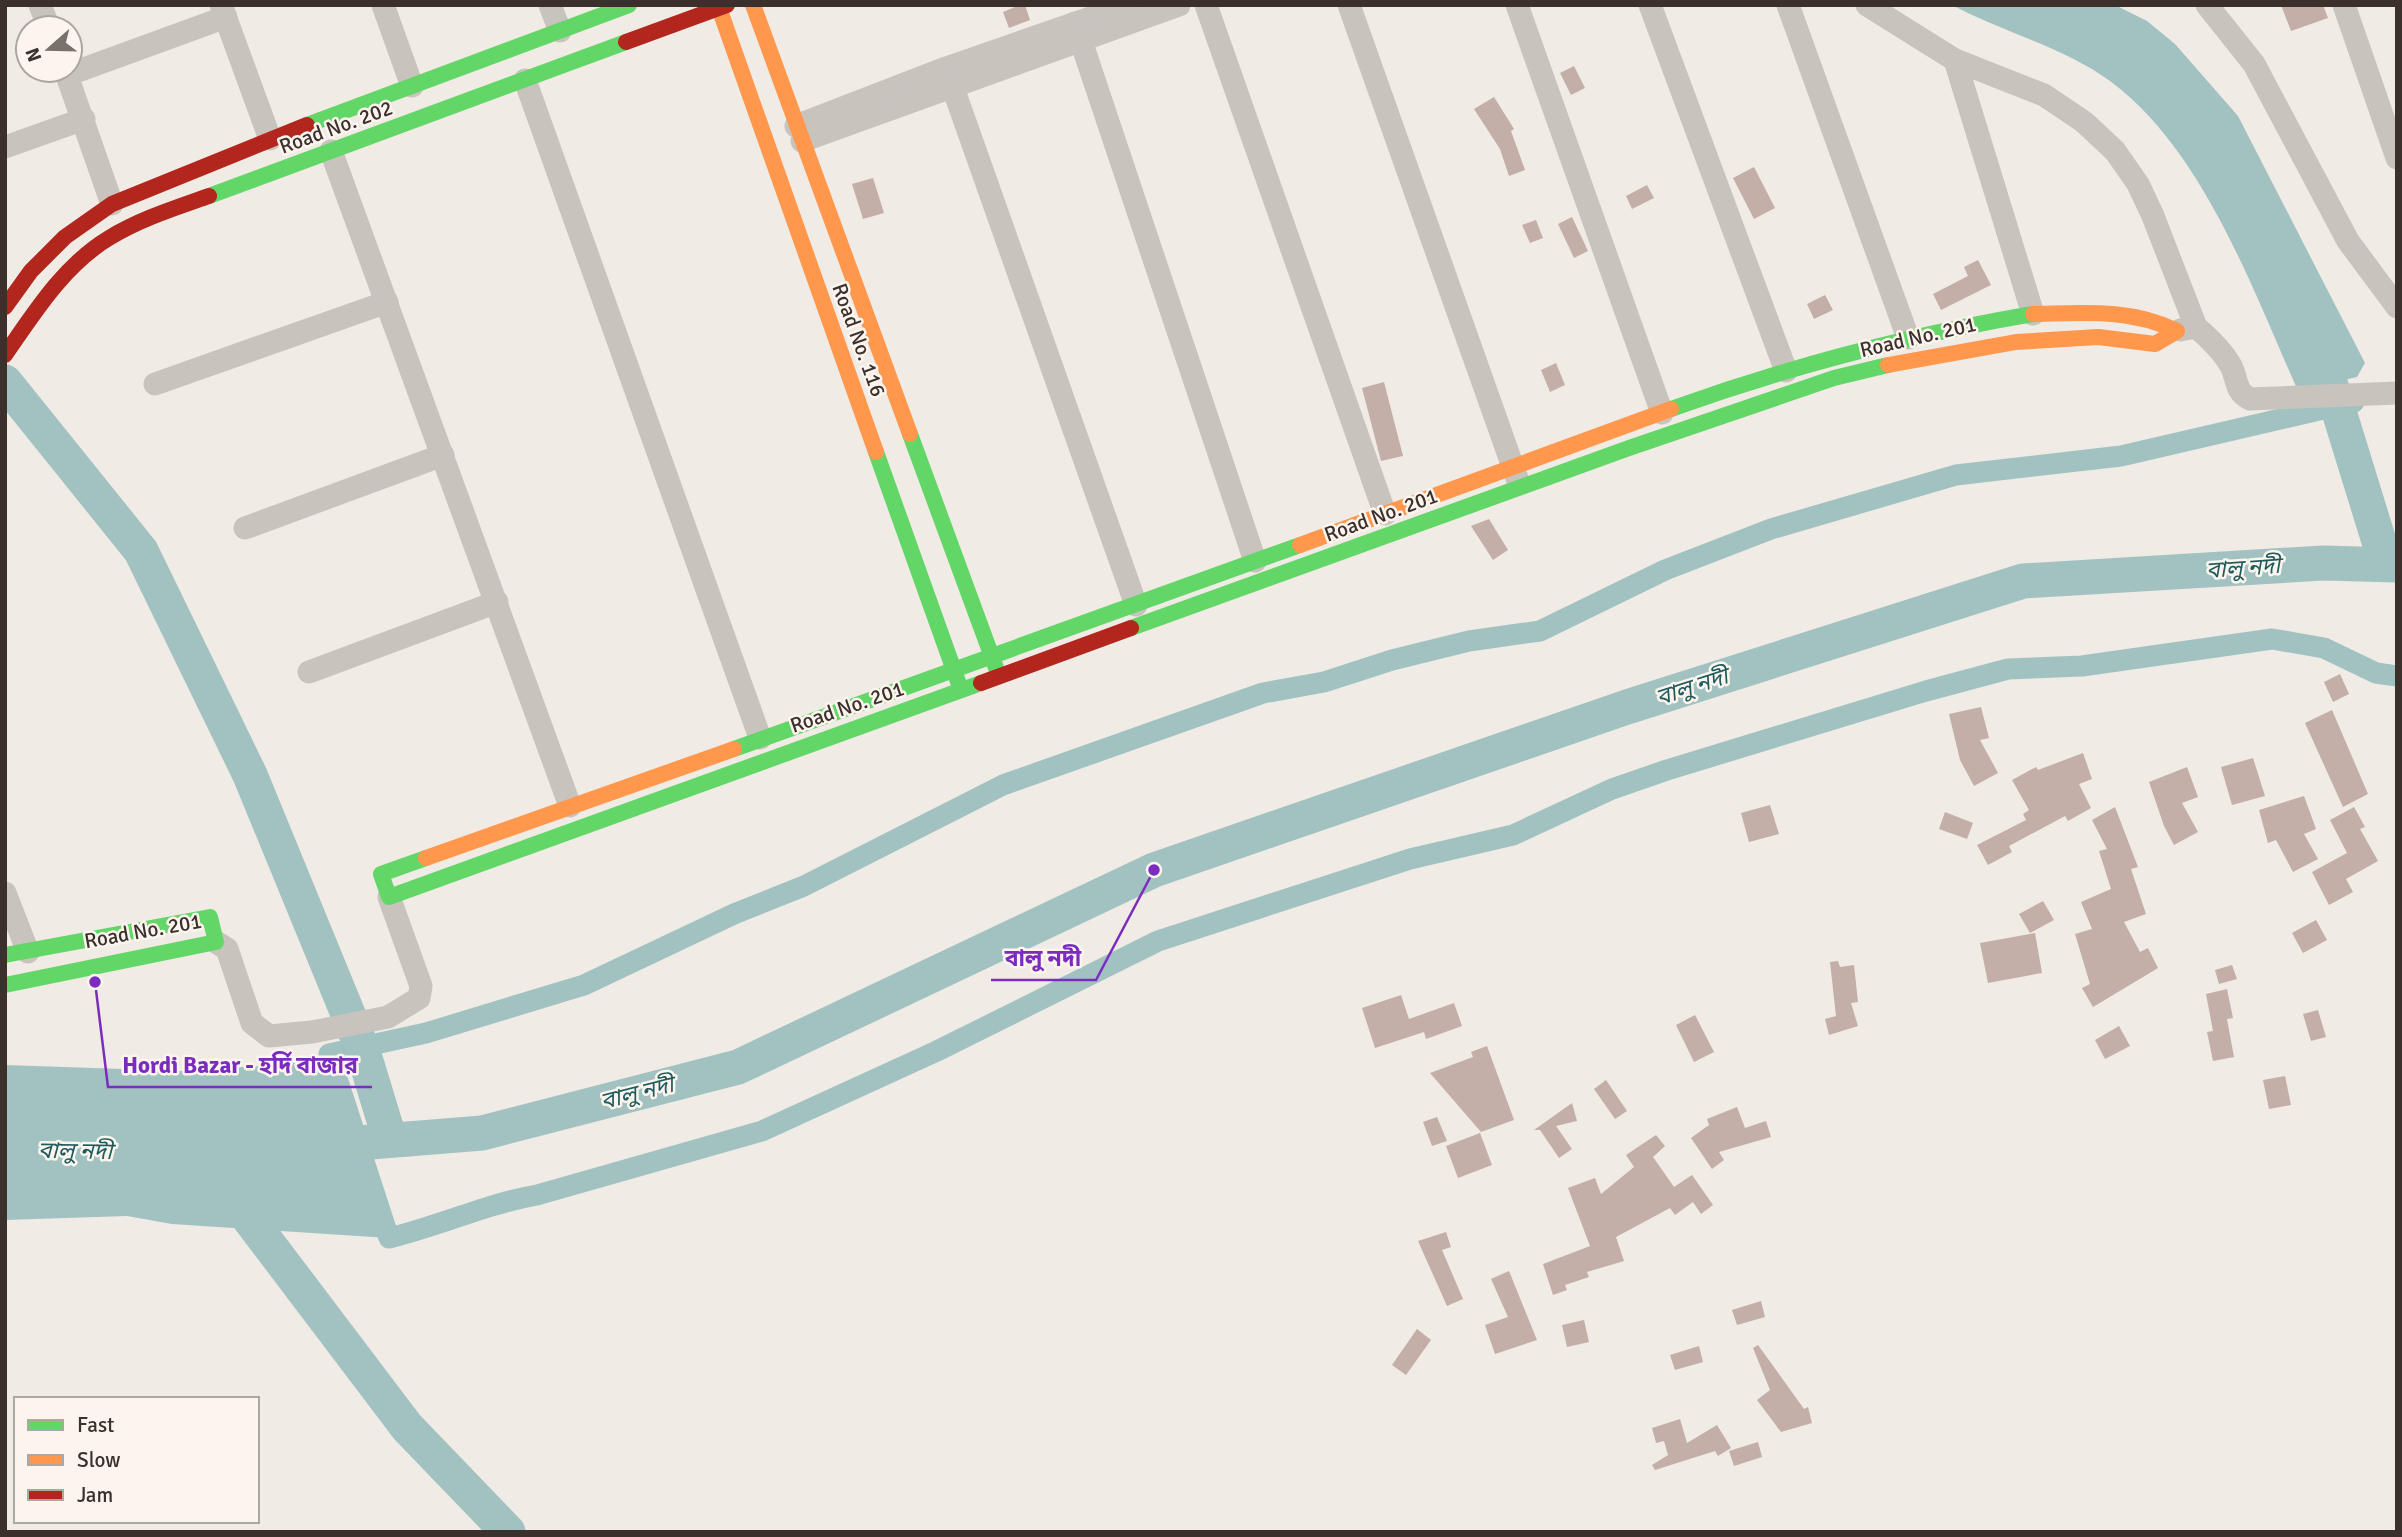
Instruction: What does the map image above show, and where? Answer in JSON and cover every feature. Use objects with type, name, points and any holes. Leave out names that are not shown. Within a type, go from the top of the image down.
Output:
[{"type":"street","points":[[383,5],[412,86]]},
{"type":"street","points":[[550,5],[559,31]]},
{"type":"street","name":"Road No. 202","points":[[5,307],[31,271],[65,237],[112,204],[270,139],[629,5]]},
{"type":"street","name":"Road No. 116","points":[[753,5],[999,676]]},
{"type":"street","points":[[799,133],[952,85],[1077,31],[1128,5]]},
{"type":"street","points":[[799,133],[946,68],[1179,5]]},
{"type":"street","points":[[1206,5],[1385,514]]},
{"type":"street","points":[[1349,5],[1522,475]]},
{"type":"street","points":[[1363,5],[1522,475]]},
{"type":"street","points":[[1517,5],[1661,413]]},
{"type":"street","points":[[1788,5],[1908,338]]},
{"type":"street","points":[[1867,5],[1955,60],[2044,95],[2084,122],[2115,151],[2138,184],[2153,216],[2187,329],[2213,341],[2232,367],[2242,395],[2262,400],[2397,393]]},
{"type":"street","points":[[2207,5],[2254,64],[2348,241],[2397,307]]},
{"type":"street","points":[[2344,5],[2397,158]]},
{"type":"street","name":"Road No. 202","points":[[5,355],[53,287],[106,239],[140,221],[721,6]]},
{"type":"street","name":"Road No. 116","points":[[721,6],[961,690]]},
{"type":"street","points":[[1652,6],[1786,371]]},
{"type":"street","points":[[84,66],[223,11],[270,139]]},
{"type":"street","points":[[1077,31],[1255,561]]},
{"type":"street","points":[[1955,60],[2033,314]]},
{"type":"street","points":[[525,80],[760,738]]},
{"type":"street","points":[[70,84],[112,204]]},
{"type":"street","points":[[952,85],[1136,605]]},
{"type":"street","points":[[5,148],[84,118]]},
{"type":"street","points":[[331,151],[570,806]]},
{"type":"street","points":[[156,384],[387,302]]},
{"type":"street","name":"Road No. 201","points":[[2187,329],[2155,344],[2098,337],[2016,342],[1914,358],[1834,378],[1522,475],[1385,514],[381,874],[389,897],[1277,576],[1522,475],[1661,413],[1786,371],[1908,338],[2033,314],[2113,314],[2159,319],[2187,329]]},
{"type":"street","points":[[245,528],[443,455]]},
{"type":"street","points":[[309,672],[497,602]]},
{"type":"street","points":[[5,893],[17,953]]},
{"type":"street","points":[[216,942],[227,949],[252,1023],[269,1036],[312,1032],[388,1017],[419,998],[421,986],[389,897]]},
{"type":"street","name":"Road No. 201","points":[[5,985],[216,942],[210,917],[17,953]]},
{"type":"water","points":[[1952,5],[2115,5],[2147,21],[2175,44],[2238,116],[2365,363],[2357,377],[2298,391],[2222,223],[2172,144],[2143,110],[2092,69]]},
{"type":"water","points":[[329,1054],[389,1238],[172,1224],[127,1216],[5,1220],[5,1065],[181,1071],[262,1066]]},
{"type":"building","points":[[1025,5],[1030,20],[1009,28],[1003,12]]},
{"type":"building","points":[[2281,5],[2323,5],[2328,18],[2291,31]]},
{"type":"building","points":[[1574,66],[1585,88],[1571,95],[1560,73]]},
{"type":"building","points":[[1494,97],[1514,129],[1511,131],[1525,170],[1509,176],[1500,149],[1474,109]]},
{"type":"building","points":[[1754,167],[1775,208],[1754,219],[1733,178]]},
{"type":"building","points":[[873,178],[884,213],[863,219],[852,184]]},
{"type":"building","points":[[1647,185],[1654,198],[1632,209],[1626,196]]},
{"type":"building","points":[[1572,217],[1588,251],[1574,258],[1558,224]]},
{"type":"building","points":[[1536,220],[1543,238],[1530,243],[1522,225]]},
{"type":"building","points":[[1978,260],[1991,285],[1941,310],[1933,294],[1968,276],[1964,267]]},
{"type":"building","points":[[1825,295],[1833,310],[1814,319],[1807,304]]},
{"type":"building","points":[[1556,363],[1565,385],[1550,392],[1541,370]]},
{"type":"building","points":[[1384,382],[1403,456],[1381,461],[1362,388]]},
{"type":"building","points":[[1489,519],[1508,550],[1493,560],[1471,526]]},
{"type":"building","points":[[2340,674],[2349,694],[2333,702],[2324,682]]},
{"type":"building","points":[[1981,707],[1989,738],[1980,740],[1998,773],[1974,786],[1960,760],[1949,714]]},
{"type":"building","points":[[2332,710],[2368,794],[2343,807],[2305,723]]},
{"type":"building","points":[[2083,753],[2092,779],[2079,784],[2091,808],[2068,821],[2065,816],[2009,846],[2012,852],[1988,865],[1977,845],[2026,820],[2023,814],[2029,810],[2012,780],[2036,767],[2038,770]]},
{"type":"building","points":[[2253,758],[2265,796],[2232,805],[2221,767]]},
{"type":"building","points":[[2187,767],[2198,797],[2182,803],[2198,832],[2174,845],[2164,826],[2149,782]]},
{"type":"building","points":[[2304,796],[2316,829],[2304,834],[2318,859],[2293,872],[2276,840],[2268,843],[2259,810]]},
{"type":"building","points":[[1770,805],[1779,834],[1749,842],[1741,813]]},
{"type":"building","points":[[2115,807],[2138,867],[2131,869],[2146,914],[2124,922],[2140,952],[2148,948],[2158,968],[2093,1007],[2082,988],[2090,984],[2075,934],[2092,929],[2081,902],[2111,889],[2099,851],[2107,849],[2092,820]]},
{"type":"building","points":[[2354,807],[2365,827],[2360,829],[2378,861],[2346,879],[2353,892],[2329,905],[2312,872],[2347,853],[2330,820]]},
{"type":"building","points":[[1945,812],[1973,823],[1967,839],[1939,829]]},
{"type":"building","points":[[2043,901],[2054,920],[2030,933],[2019,914]]},
{"type":"building","points":[[2316,920],[2327,940],[2303,953],[2292,933]]},
{"type":"building","points":[[2035,933],[2042,973],[1988,983],[1980,943]]},
{"type":"building","points":[[1838,961],[1840,967],[1854,965],[1858,1002],[1851,1003],[1858,1026],[1829,1035],[1825,1019],[1836,1016],[1830,962]]},
{"type":"building","points":[[2232,965],[2237,979],[2219,984],[2215,970]]},
{"type":"building","points":[[2227,989],[2233,1018],[2227,1019],[2234,1057],[2213,1061],[2207,1032],[2213,1031],[2206,994]]},
{"type":"building","points":[[1401,995],[1409,1019],[1454,1003],[1462,1026],[1426,1039],[1424,1032],[1375,1048],[1362,1008]]},
{"type":"building","points":[[2318,1010],[2326,1037],[2311,1041],[2303,1014]]},
{"type":"building","points":[[1695,1015],[1714,1052],[1694,1062],[1676,1025]]},
{"type":"building","points":[[2119,1026],[2130,1046],[2105,1059],[2095,1040]]},
{"type":"building","points":[[1487,1046],[1514,1120],[1481,1132],[1430,1073],[1473,1057],[1471,1052]]},
{"type":"building","points":[[2285,1076],[2291,1105],[2269,1109],[2263,1080]]},
{"type":"building","points":[[1606,1080],[1627,1111],[1615,1119],[1594,1089]]},
{"type":"building","points":[[1572,1103],[1577,1121],[1556,1126],[1572,1149],[1559,1158],[1540,1130],[1534,1130]]},
{"type":"building","points":[[1737,1107],[1745,1128],[1766,1121],[1771,1137],[1719,1152],[1724,1160],[1712,1169],[1691,1138],[1709,1125],[1707,1119]]},
{"type":"building","points":[[1437,1117],[1447,1141],[1432,1146],[1423,1122]]},
{"type":"building","points":[[1480,1133],[1492,1165],[1458,1178],[1446,1146]]},
{"type":"building","points":[[1656,1135],[1665,1146],[1653,1157],[1674,1187],[1692,1175],[1713,1205],[1701,1214],[1693,1202],[1675,1215],[1670,1208],[1616,1237],[1624,1261],[1587,1272],[1589,1277],[1565,1285],[1567,1290],[1553,1295],[1543,1264],[1590,1246],[1568,1188],[1595,1178],[1601,1194],[1634,1167],[1626,1155]]},
{"type":"building","points":[[1446,1232],[1451,1247],[1442,1250],[1463,1299],[1447,1306],[1418,1241]]},
{"type":"building","points":[[1509,1271],[1537,1340],[1495,1354],[1485,1325],[1508,1317],[1491,1279]]},
{"type":"building","points":[[1761,1301],[1765,1317],[1737,1325],[1732,1310]]},
{"type":"building","points":[[1584,1320],[1589,1342],[1567,1347],[1562,1325]]},
{"type":"building","points":[[1417,1329],[1431,1340],[1406,1375],[1392,1365]]},
{"type":"building","points":[[1758,1345],[1804,1409],[1808,1407],[1812,1423],[1781,1432],[1757,1400],[1770,1390],[1753,1348]]},
{"type":"building","points":[[1699,1346],[1703,1362],[1675,1370],[1670,1355]]},
{"type":"building","points":[[1680,1419],[1687,1443],[1717,1425],[1731,1448],[1718,1456],[1715,1451],[1655,1470],[1652,1465],[1668,1455],[1664,1441],[1656,1443],[1652,1428]]},
{"type":"building","points":[[1758,1442],[1762,1457],[1734,1466],[1729,1451]]},
{"type":"waterway","points":[[2316,337],[2386,564]]},
{"type":"waterway","points":[[5,382],[141,551],[250,775],[362,1048],[390,1140]]},
{"type":"waterway","points":[[2354,402],[2121,456],[1956,475],[1771,529],[1665,570],[1540,631],[1469,641],[1392,660],[1324,682],[1263,693],[1003,785],[804,886],[734,914],[584,985],[426,1033],[329,1054],[389,1238],[499,1204],[762,1131],[937,1051],[1158,941],[1410,859],[1513,835],[1612,789],[1926,691],[2008,669],[2082,666],[2272,639],[2324,648],[2376,673],[2397,676]]},
{"type":"waterway","name":"বালু নদী","points":[[309,1147],[482,1133],[738,1067],[1154,870],[1627,707],[2023,581],[2323,563],[2397,565]]},
{"type":"waterway","points":[[229,1192],[407,1427],[508,1532]]},
{"type":"traffic: fast","points":[[307,125],[629,5]]},
{"type":"traffic: fast","points":[[209,196],[626,42]]},
{"type":"traffic: fast","points":[[1671,409],[1760,379],[1850,354],[2033,314]]},
{"type":"traffic: fast","points":[[1131,628],[1629,448],[1834,378],[1888,365]]},
{"type":"traffic: fast","points":[[910,434],[999,676]]},
{"type":"traffic: fast","points":[[876,452],[961,690]]},
{"type":"traffic: fast","points":[[734,749],[1300,545]]},
{"type":"traffic: fast","points":[[426,858],[381,874],[389,897],[981,683]]},
{"type":"traffic: fast","points":[[5,955],[210,917],[216,942],[5,985]]},
{"type":"traffic: slow","points":[[718,5],[876,452]]},
{"type":"traffic: slow","points":[[753,5],[910,434]]},
{"type":"traffic: slow","points":[[1888,365],[2016,342],[2098,337],[2155,344],[2177,331],[2142,318],[2124,315],[2033,314]]},
{"type":"traffic: slow","points":[[1300,545],[1671,409]]},
{"type":"traffic: slow","points":[[426,858],[734,749]]},
{"type":"traffic: jam","points":[[626,42],[727,5]]},
{"type":"traffic: jam","points":[[5,307],[31,271],[65,237],[112,204],[307,125]]},
{"type":"traffic: jam","points":[[5,355],[51,291],[93,249],[133,225],[209,196]]},
{"type":"traffic: jam","points":[[981,683],[1131,628]]},
{"type":"place","name":"বালু নদী","points":[[1154,870]]},
{"type":"place","name":"Hordi Bazar - হর্দি বাজার","points":[[95,982]]}]
